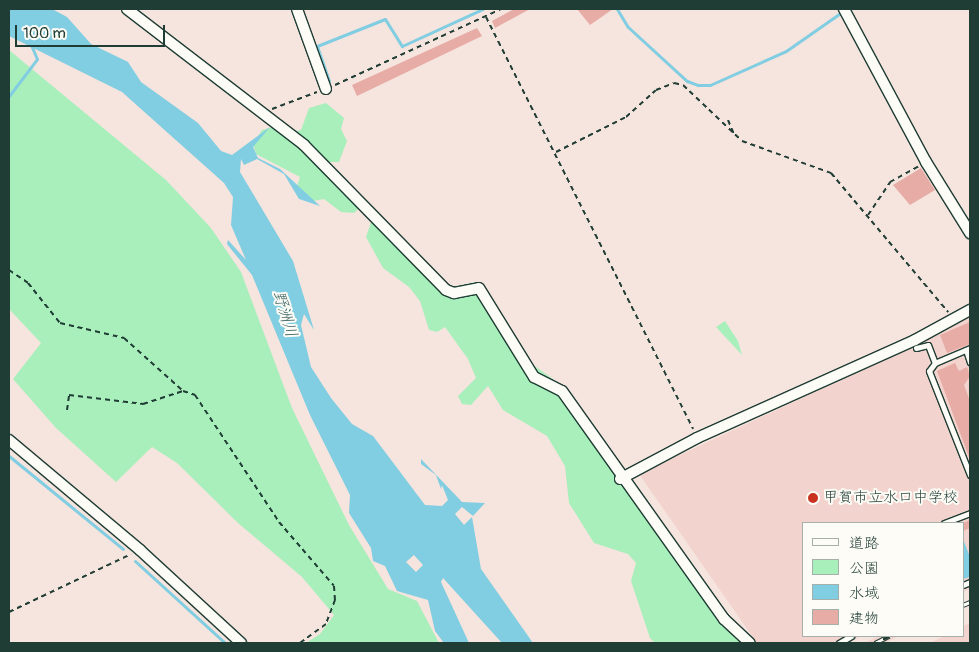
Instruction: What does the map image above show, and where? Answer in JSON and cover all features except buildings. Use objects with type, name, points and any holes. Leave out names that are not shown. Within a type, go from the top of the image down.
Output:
[{"type":"street","points":[[127,9],[304,145],[446,290],[454,293],[479,288],[534,377],[562,391],[620,479],[724,619],[750,643]]},
{"type":"street","points":[[298,9],[326,89]]},
{"type":"street","points":[[844,9],[926,162],[970,233]]},
{"type":"street","points":[[620,479],[697,438],[955,319],[970,310]]},
{"type":"street","points":[[9,440],[140,550],[241,643]]},
{"type":"lane","points":[[916,348],[928,346],[935,363]]},
{"type":"lane","points":[[970,362],[968,349],[935,363],[929,371],[970,475]]},
{"type":"lane","points":[[947,522],[970,513]]},
{"type":"path","points":[[262,114],[326,89],[501,9]]},
{"type":"path","points":[[486,17],[556,152],[697,438]]},
{"type":"path","points":[[556,152],[626,116],[656,90],[674,83],[688,90],[734,134],[758,150],[831,173],[955,319]]},
{"type":"path","points":[[728,120],[734,134]]},
{"type":"path","points":[[868,215],[890,182],[926,162]]},
{"type":"path","points":[[9,270],[28,284],[60,322],[124,338],[183,391]]},
{"type":"path","points":[[67,410],[69,395],[143,404],[183,391],[189,391],[204,404],[279,522],[334,586],[335,600],[326,624],[300,643]]},
{"type":"path","points":[[9,612],[140,550]]},
{"type":"shaded area","name":"甲賀市立水口中学校","points":[[970,314],[970,589],[964,592],[964,522],[802,522],[802,637],[859,637],[848,643],[757,643],[639,474],[933,337]]},
{"type":"shaded area","points":[[970,623],[970,643],[930,643],[942,637],[964,637],[964,626]]},
{"type":"shaded area","points":[[876,637],[896,637],[885,643],[865,643]]},
{"type":"green space","points":[[9,50],[166,180],[211,228],[241,272],[292,408],[349,525],[388,589],[417,601],[439,643],[306,643],[320,634],[334,615],[302,577],[238,523],[177,463],[152,447],[116,482],[56,428],[13,379],[41,343],[9,309]]},
{"type":"green space","points":[[326,103],[344,118],[341,129],[347,141],[339,162],[327,162],[362,205],[354,213],[341,212],[324,199],[313,201],[296,189],[300,177],[256,154],[253,144],[262,130],[277,126],[287,133],[301,130],[309,108]]},
{"type":"green space","points":[[372,219],[446,288],[476,282],[523,358],[553,379],[708,596],[752,643],[655,643],[650,638],[631,581],[636,563],[628,554],[594,543],[569,503],[565,466],[547,436],[503,410],[488,386],[471,405],[462,404],[458,396],[476,378],[468,359],[445,327],[437,332],[429,330],[420,301],[409,287],[383,268],[366,237]]},
{"type":"green space","points":[[725,321],[738,341],[742,355],[716,327]]},
{"type":"water","name":"野洲川","points":[[9,9],[52,9],[67,17],[91,44],[128,62],[141,82],[198,123],[221,151],[232,155],[270,127],[253,147],[258,158],[280,169],[320,206],[299,199],[284,174],[257,159],[244,165],[241,159],[240,172],[293,261],[314,330],[304,314],[301,325],[311,367],[331,398],[352,424],[373,436],[425,505],[442,506],[448,500],[442,485],[441,489],[436,475],[421,464],[421,459],[462,502],[485,503],[473,516],[462,507],[455,514],[464,525],[472,517],[481,569],[533,643],[502,643],[443,578],[441,582],[469,643],[444,643],[435,631],[428,600],[397,591],[385,566],[373,561],[371,548],[349,513],[350,495],[310,415],[252,275],[227,244],[228,240],[246,260],[231,225],[233,197],[224,183],[122,92],[9,36]],"holes":[[[414,555],[423,565],[416,572],[406,562]]]},
{"type":"water","points":[[964,542],[970,557],[970,577],[964,579]]},
{"type":"waterway","points":[[329,81],[317,46],[385,19],[402,46],[483,9]]},
{"type":"waterway","points":[[617,9],[628,27],[687,81],[698,85],[710,85],[786,51],[839,14]]},
{"type":"waterway","points":[[9,96],[37,59],[29,40]]},
{"type":"waterway","points":[[9,456],[123,549]]},
{"type":"waterway","points":[[135,561],[225,643]]},
{"type":"railway","points":[[964,605],[970,602]]},
{"type":"railway","points":[[875,643],[887,637]]},
{"type":"place","name":"甲賀市立水口中学校","points":[[813,498]]}]
